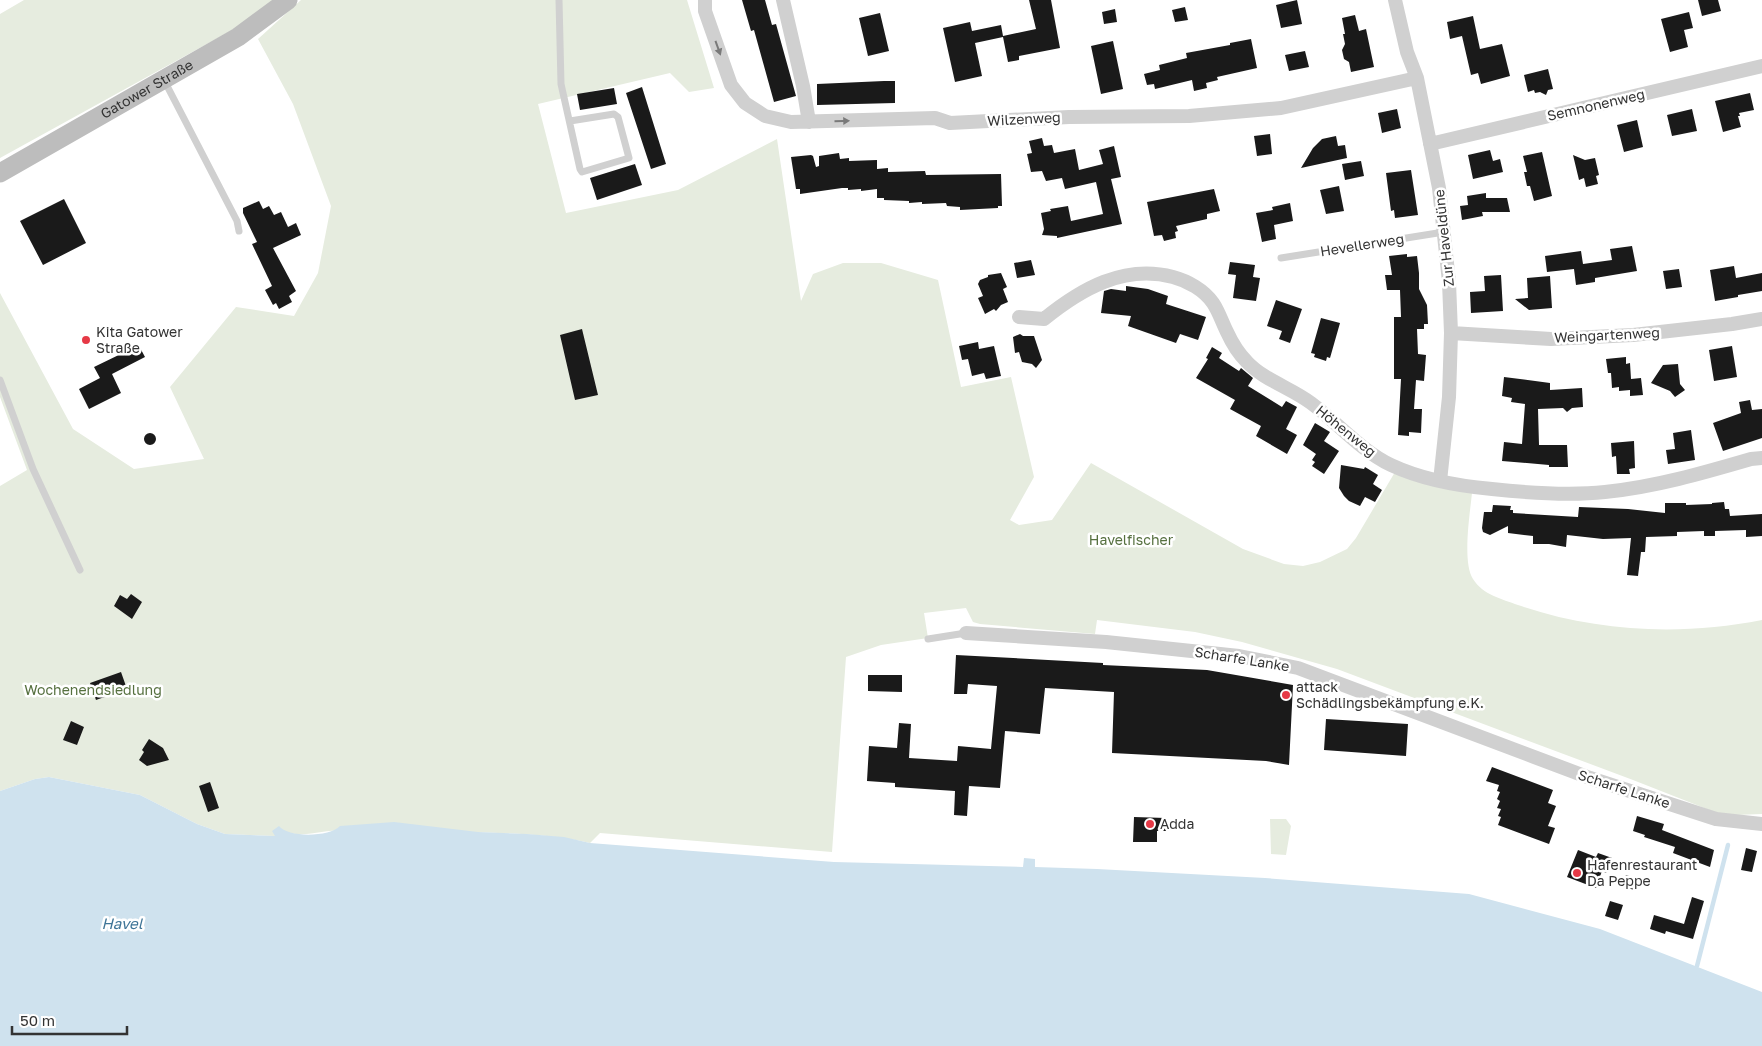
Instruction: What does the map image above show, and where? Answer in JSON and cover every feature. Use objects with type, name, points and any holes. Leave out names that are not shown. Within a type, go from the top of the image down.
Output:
[{"type":"main road","name":"Gatower Straße","points":[[0,173],[238,37],[288,0]]},
{"type":"street","name":"Wilzenweg","points":[[705,0],[705,11],[732,85],[745,103],[764,116],[791,122],[935,118],[950,123],[1069,117],[1189,116],[1281,108],[1342,96],[1416,78]]},
{"type":"street","points":[[783,0],[803,86],[809,122]]},
{"type":"street","name":"Zur Haveldüne","points":[[1395,0],[1407,52],[1416,78],[1439,188],[1449,282],[1451,333],[1449,397],[1440,481]]},
{"type":"street","name":"Semnonenweg","points":[[1430,144],[1762,66]]},
{"type":"street","name":"Höhenweg","points":[[1019,317],[1044,319],[1078,293],[1114,278],[1146,273],[1184,280],[1204,293],[1213,303],[1236,350],[1249,364],[1310,402],[1372,454],[1398,467],[1460,486],[1531,492],[1604,492],[1676,480],[1751,459],[1762,458]]},
{"type":"street","name":"Weingartenweg","points":[[1451,333],[1551,339],[1633,335],[1732,324],[1762,318]]},
{"type":"street","name":"Scharfe Lanke","points":[[966,633],[1106,642],[1239,656],[1298,668],[1332,679],[1590,778],[1716,819],[1762,824]]},
{"type":"lane","points":[[560,0],[561,84],[580,169],[582,172],[629,158],[618,117],[614,114],[570,121]]},
{"type":"lane","points":[[164,79],[236,221],[239,231]]},
{"type":"lane","name":"Hevellerweg","points":[[1280,258],[1444,232]]},
{"type":"lane","points":[[0,380],[33,469],[80,570]]},
{"type":"lane","points":[[928,639],[966,633]]},
{"type":"green space","points":[[24,0],[274,0],[234,29],[0,158],[0,14]]},
{"type":"green space","points":[[301,0],[687,0],[714,88],[689,92],[670,73],[538,104],[566,213],[678,190],[777,139],[801,301],[813,274],[843,263],[881,263],[938,280],[961,387],[1011,377],[1034,477],[1010,520],[1019,525],[1052,520],[1091,463],[1243,549],[1284,564],[1303,566],[1320,562],[1347,549],[1356,538],[1395,472],[1472,493],[1467,550],[1470,571],[1473,579],[1482,589],[1499,598],[1548,614],[1578,621],[1639,629],[1701,628],[1762,620],[1762,814],[1735,815],[1717,813],[1337,669],[1242,642],[1195,632],[1097,620],[1095,634],[980,624],[973,622],[966,608],[924,613],[928,638],[881,645],[846,657],[832,852],[600,833],[590,843],[544,836],[465,832],[338,830],[306,834],[282,831],[275,836],[225,834],[197,824],[140,795],[49,777],[35,779],[0,791],[0,486],[27,470],[0,397],[0,293],[73,429],[134,469],[204,459],[170,387],[236,307],[294,316],[318,273],[331,206],[293,104],[258,39]]},
{"type":"green space","points":[[1270,819],[1286,819],[1291,826],[1286,855],[1271,854]]},
{"type":"water","name":"Havel","points":[[49,777],[140,795],[197,824],[225,834],[275,836],[272,831],[279,826],[291,833],[309,835],[335,830],[340,826],[394,822],[478,832],[564,837],[590,843],[834,862],[1023,867],[1024,858],[1035,859],[1035,867],[1265,878],[1469,894],[1600,929],[1762,992],[1762,1046],[0,1046],[0,791],[35,779]]},
{"type":"building","points":[[742,0],[765,0],[772,25],[776,24],[796,96],[774,102],[754,30],[751,31]]},
{"type":"building","points":[[1029,0],[1051,0],[1060,48],[1019,56],[1019,60],[1008,62],[1003,37],[975,43],[982,76],[955,82],[943,28],[970,22],[972,31],[1001,25],[1003,36],[1036,29]]},
{"type":"building","points":[[1297,0],[1302,24],[1281,28],[1276,5]]},
{"type":"building","points":[[1698,0],[1718,0],[1721,11],[1702,16]]},
{"type":"building","points":[[1185,7],[1188,20],[1175,22],[1172,10]]},
{"type":"building","points":[[1115,9],[1117,22],[1104,24],[1102,12]]},
{"type":"building","points":[[1689,12],[1693,28],[1684,30],[1688,47],[1670,52],[1661,19]]},
{"type":"building","points":[[880,13],[889,51],[868,56],[859,18]]},
{"type":"building","points":[[1355,15],[1359,31],[1366,29],[1374,67],[1351,72],[1349,62],[1344,59],[1342,50],[1345,44],[1343,34],[1345,34],[1342,18]]},
{"type":"building","points":[[1473,16],[1480,49],[1502,44],[1510,76],[1481,84],[1478,73],[1471,75],[1462,36],[1450,39],[1447,22]]},
{"type":"building","points":[[1251,39],[1257,68],[1217,77],[1218,80],[1206,83],[1207,88],[1194,91],[1192,80],[1155,89],[1154,84],[1147,85],[1144,74],[1160,70],[1159,65],[1187,58],[1186,53]]},
{"type":"building","points":[[1113,41],[1123,89],[1101,94],[1091,46]]},
{"type":"building","points":[[1305,51],[1309,67],[1289,71],[1285,55]]},
{"type":"building","points":[[1548,69],[1553,89],[1548,90],[1546,95],[1540,92],[1535,93],[1534,90],[1528,92],[1524,75]]},
{"type":"building","points":[[895,81],[895,103],[817,105],[817,84]]},
{"type":"building","points":[[642,87],[666,164],[651,169],[626,93]]},
{"type":"building","points":[[614,88],[617,104],[580,110],[577,94]]},
{"type":"building","points":[[1750,93],[1754,110],[1739,113],[1741,127],[1723,132],[1715,101]]},
{"type":"building","points":[[1397,109],[1401,128],[1382,133],[1378,113]]},
{"type":"building","points":[[1692,109],[1697,131],[1672,136],[1667,115]]},
{"type":"building","points":[[1637,120],[1643,147],[1624,152],[1617,125]]},
{"type":"building","points":[[1270,134],[1272,154],[1257,156],[1254,136]]},
{"type":"building","points":[[1336,136],[1338,146],[1345,145],[1347,158],[1301,168],[1313,148],[1322,139]]},
{"type":"building","points":[[1042,138],[1044,146],[1052,145],[1054,153],[1075,149],[1079,170],[1103,164],[1099,150],[1114,146],[1121,177],[1111,179],[1122,224],[1057,238],[1057,236],[1042,235],[1044,229],[1041,213],[1051,211],[1050,209],[1068,206],[1071,221],[1103,214],[1096,182],[1065,189],[1062,178],[1046,181],[1042,171],[1031,172],[1027,154],[1032,153],[1029,141]]},
{"type":"building","points":[[1490,150],[1493,161],[1500,159],[1503,172],[1473,179],[1468,155]]},
{"type":"building","points":[[1542,152],[1552,196],[1534,201],[1530,186],[1527,186],[1524,172],[1527,172],[1523,156]]},
{"type":"building","points":[[839,153],[840,159],[849,158],[849,161],[877,160],[877,169],[888,168],[888,172],[925,171],[926,175],[1001,174],[1002,206],[998,206],[998,208],[960,210],[960,207],[947,206],[946,203],[922,204],[922,202],[909,203],[909,201],[884,200],[884,198],[877,198],[877,189],[861,191],[861,189],[848,190],[848,188],[842,188],[800,194],[800,189],[796,189],[791,157],[811,155],[816,167],[819,166],[819,156]]},
{"type":"building","points":[[1573,155],[1585,160],[1595,158],[1599,175],[1596,176],[1598,184],[1586,187],[1584,178],[1579,180]]},
{"type":"building","points":[[1361,161],[1364,176],[1345,180],[1342,164]]},
{"type":"building","points":[[635,164],[642,185],[597,200],[590,178]]},
{"type":"building","points":[[1411,170],[1418,215],[1395,218],[1394,210],[1391,211],[1386,173]]},
{"type":"building","points":[[1339,186],[1344,211],[1326,214],[1320,190]]},
{"type":"building","points":[[1214,189],[1220,211],[1207,214],[1207,219],[1176,226],[1178,231],[1175,232],[1176,238],[1164,241],[1162,235],[1154,236],[1147,202]]},
{"type":"building","points":[[1486,193],[1486,198],[1507,198],[1510,212],[1482,212],[1483,216],[1462,220],[1460,206],[1468,205],[1467,196]]},
{"type":"building","points":[[64,199],[86,243],[43,265],[20,221]]},
{"type":"building","points":[[259,201],[263,209],[269,206],[274,215],[281,212],[288,227],[296,223],[301,235],[273,248],[296,291],[289,296],[292,302],[279,309],[276,303],[273,305],[265,290],[272,286],[252,244],[257,242],[243,213],[243,208]]},
{"type":"building","points":[[1290,203],[1293,221],[1274,225],[1276,239],[1262,242],[1256,213],[1273,210],[1272,207]]},
{"type":"building","points":[[1632,246],[1637,271],[1595,278],[1595,282],[1576,285],[1574,269],[1547,272],[1545,256],[1581,251],[1583,264],[1612,260],[1610,249]]},
{"type":"building","points":[[1407,254],[1407,257],[1417,256],[1419,289],[1427,305],[1428,324],[1424,324],[1424,329],[1417,329],[1418,354],[1426,355],[1424,381],[1416,380],[1414,409],[1422,409],[1421,433],[1409,432],[1409,436],[1398,435],[1401,379],[1394,379],[1394,317],[1401,317],[1400,290],[1387,290],[1385,275],[1392,275],[1389,256]]},
{"type":"building","points":[[1031,260],[1035,275],[1017,278],[1014,263]]},
{"type":"building","points":[[1230,262],[1255,265],[1253,277],[1260,278],[1256,301],[1233,298],[1236,275],[1228,274]]},
{"type":"building","points":[[1734,266],[1736,278],[1762,273],[1762,291],[1715,301],[1710,270]]},
{"type":"building","points":[[1679,269],[1682,287],[1666,289],[1663,271]]},
{"type":"building","points":[[1001,273],[1007,287],[1003,289],[1008,302],[1001,305],[996,311],[994,309],[985,314],[978,298],[983,296],[978,284],[980,280],[988,277],[988,275]]},
{"type":"building","points":[[1501,275],[1503,311],[1471,313],[1470,292],[1485,291],[1484,276]]},
{"type":"building","points":[[1550,276],[1552,308],[1529,310],[1515,299],[1528,298],[1527,278]]},
{"type":"building","points":[[1126,286],[1148,289],[1168,296],[1166,304],[1206,317],[1198,340],[1180,334],[1176,343],[1128,326],[1131,316],[1101,313],[1104,291],[1111,289],[1126,291]]},
{"type":"building","points":[[1276,300],[1302,309],[1290,343],[1279,339],[1282,331],[1267,326]]},
{"type":"building","points":[[1321,318],[1340,323],[1330,358],[1327,357],[1326,361],[1314,357],[1315,354],[1311,353]]},
{"type":"building","points":[[582,329],[598,395],[575,400],[560,335]]},
{"type":"building","points":[[1020,334],[1023,336],[1034,336],[1042,360],[1036,368],[1032,364],[1022,362],[1019,352],[1015,353],[1013,337]]},
{"type":"building","points":[[978,342],[979,349],[994,346],[1001,376],[986,379],[984,373],[972,376],[968,359],[962,360],[959,346]]},
{"type":"building","points":[[138,344],[145,357],[112,374],[121,393],[89,409],[79,389],[100,378],[94,367]]},
{"type":"building","points":[[1732,346],[1737,377],[1714,381],[1709,350]]},
{"type":"building","points":[[1212,347],[1222,353],[1219,358],[1239,371],[1241,368],[1253,378],[1248,386],[1282,407],[1286,401],[1297,407],[1286,429],[1297,435],[1287,454],[1256,436],[1261,426],[1230,409],[1235,400],[1196,378],[1208,359],[1206,358]]},
{"type":"building","points":[[1626,357],[1626,364],[1630,363],[1631,379],[1641,378],[1643,395],[1630,396],[1630,390],[1619,391],[1619,387],[1612,388],[1611,373],[1608,373],[1606,359]]},
{"type":"building","points":[[1678,364],[1680,384],[1685,390],[1675,397],[1670,391],[1651,383],[1663,365]]},
{"type":"building","points":[[1504,377],[1550,383],[1550,390],[1582,388],[1583,407],[1572,408],[1567,412],[1563,408],[1538,409],[1539,445],[1567,445],[1568,467],[1549,467],[1549,465],[1502,461],[1504,442],[1522,444],[1525,404],[1511,402],[1512,398],[1502,396]]},
{"type":"building","points":[[1750,400],[1752,410],[1762,409],[1762,438],[1723,451],[1713,423],[1741,413],[1739,402]]},
{"type":"building","points":[[1315,423],[1330,432],[1324,441],[1339,451],[1324,474],[1312,466],[1315,462],[1312,460],[1316,454],[1303,445]]},
{"type":"building","points":[[1691,430],[1695,460],[1668,464],[1666,450],[1675,449],[1673,433]]},
{"type":"building","points":[[152,433],[155,434],[155,444],[148,445],[145,444],[144,437],[145,434]]},
{"type":"building","points":[[1634,441],[1635,468],[1629,469],[1630,474],[1617,474],[1616,456],[1612,457],[1611,443]]},
{"type":"building","points":[[1341,465],[1364,469],[1365,467],[1378,475],[1373,484],[1382,490],[1375,502],[1365,497],[1360,506],[1349,501],[1344,496],[1339,488]]},
{"type":"building","points":[[1724,502],[1725,509],[1729,509],[1730,516],[1762,514],[1762,536],[1746,537],[1746,530],[1715,531],[1715,536],[1704,536],[1704,531],[1677,532],[1677,536],[1646,537],[1645,552],[1641,552],[1638,576],[1627,575],[1631,538],[1603,539],[1567,535],[1566,547],[1533,544],[1533,536],[1508,533],[1508,526],[1490,535],[1483,532],[1482,528],[1484,512],[1492,512],[1493,505],[1511,506],[1510,510],[1513,510],[1513,513],[1578,517],[1579,507],[1665,513],[1665,503],[1686,503],[1686,505]]},
{"type":"building","points":[[131,594],[142,602],[132,619],[114,606],[120,595],[127,599]]},
{"type":"building","points":[[956,655],[1207,670],[1293,685],[1289,765],[1266,761],[1112,753],[1114,692],[1045,688],[1040,734],[1005,731],[1000,788],[969,786],[967,816],[954,815],[955,791],[895,787],[895,783],[867,781],[869,746],[897,748],[899,723],[911,724],[909,758],[957,761],[958,746],[991,749],[997,686],[968,684],[967,694],[954,694]]},
{"type":"building","points":[[121,672],[127,689],[96,700],[90,683]]},
{"type":"building","points":[[868,675],[902,675],[902,692],[868,691]]},
{"type":"building","points":[[1326,719],[1408,724],[1406,756],[1324,750]]},
{"type":"building","points":[[71,721],[84,727],[77,745],[63,740]]},
{"type":"building","points":[[149,739],[163,748],[169,760],[147,766],[139,760],[144,752],[142,750]]},
{"type":"building","points":[[1492,767],[1553,790],[1548,803],[1556,806],[1548,826],[1555,828],[1549,844],[1498,825],[1501,817],[1498,816],[1501,809],[1497,808],[1500,801],[1497,799],[1500,792],[1497,791],[1499,785],[1486,781]]},
{"type":"building","points":[[210,782],[219,808],[208,812],[199,786]]},
{"type":"building","points":[[1637,816],[1664,824],[1662,830],[1714,850],[1710,867],[1673,853],[1675,847],[1644,837],[1645,835],[1633,831]]},
{"type":"building","name":"Adda","points":[[1134,817],[1166,818],[1166,831],[1157,831],[1157,842],[1133,842]]},
{"type":"building","points":[[1746,848],[1757,851],[1752,872],[1741,870]]},
{"type":"building","points":[[1578,850],[1596,857],[1598,853],[1612,858],[1606,873],[1602,871],[1596,888],[1567,877]]},
{"type":"building","points":[[1626,875],[1638,879],[1634,890],[1622,886]]},
{"type":"building","points":[[1692,897],[1704,901],[1693,939],[1666,931],[1665,934],[1650,929],[1654,915],[1684,924]]},
{"type":"building","points":[[1610,901],[1623,905],[1618,920],[1605,916]]},
{"type":"waterway","points":[[1697,966],[1728,845]]},
{"type":"place","name":"Kita Gatower Straße","points":[[86,340]]},
{"type":"place","name":"attack Schädlingsbekämpfung e.K.","points":[[1286,695]]},
{"type":"place","name":"Adda","points":[[1150,824]]},
{"type":"place","name":"Hafenrestaurant Da Peppe","points":[[1577,873]]},
{"type":"park label","name":"Havelfischer","points":[[1131,540]]},
{"type":"park label","name":"Wochenendsiedlung","points":[[93,690]]}]
